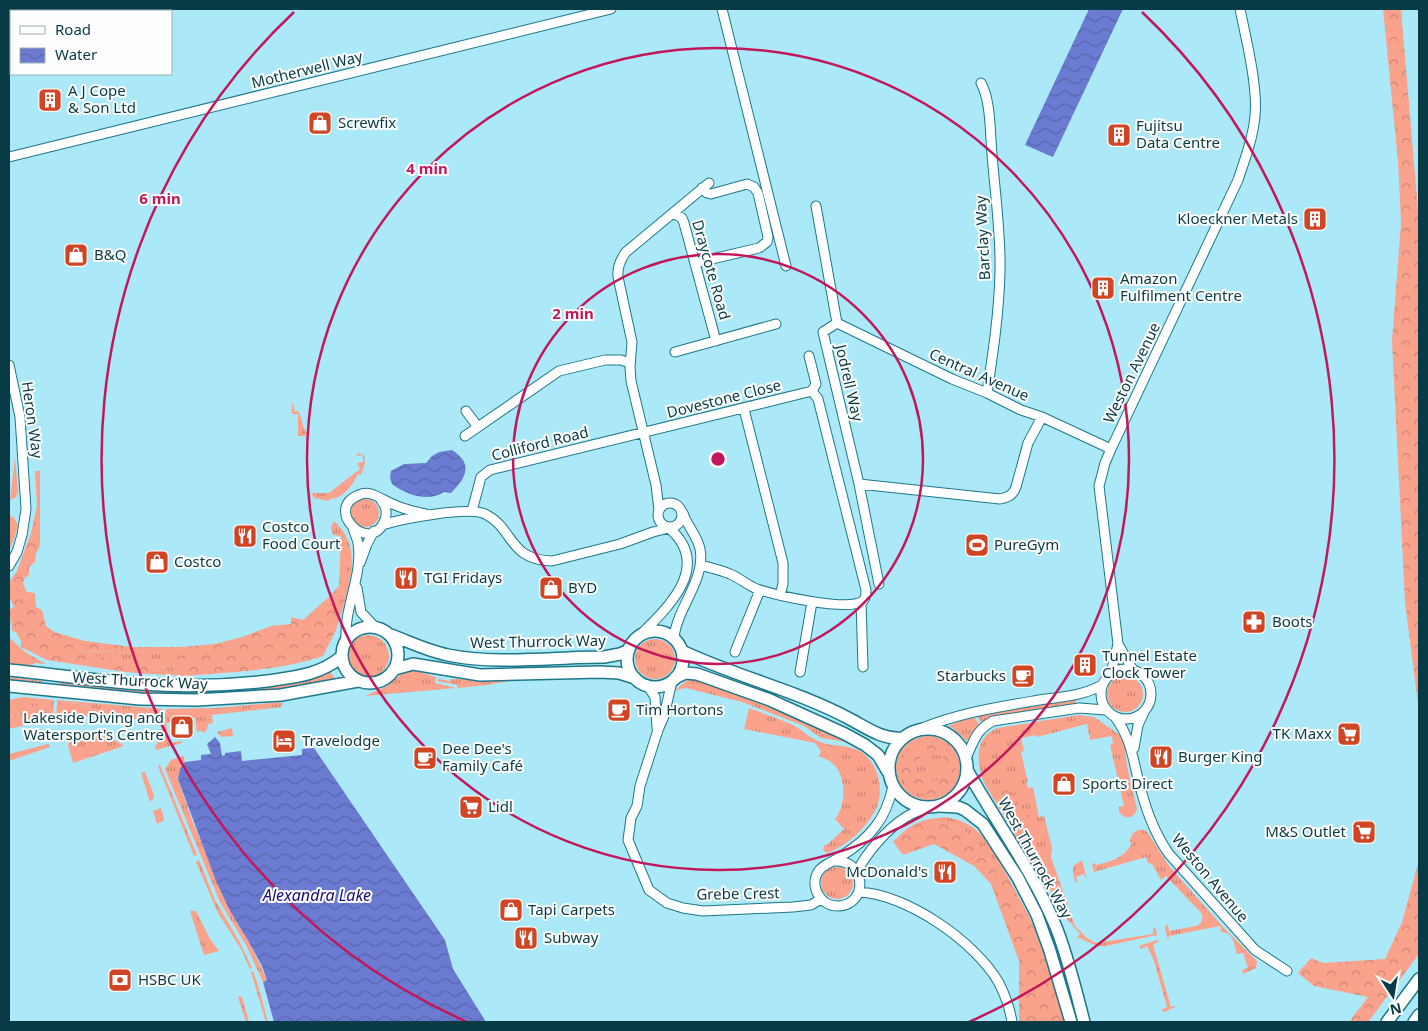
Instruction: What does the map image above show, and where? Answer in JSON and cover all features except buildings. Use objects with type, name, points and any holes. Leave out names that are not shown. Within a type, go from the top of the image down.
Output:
[{"type":"main road","points":[[375,627],[391,635],[396,643],[398,660],[395,669],[386,678],[368,683],[358,681],[346,671],[341,657],[342,648],[346,639],[359,628],[375,627]]},
{"type":"main road","points":[[673,680],[682,664],[682,652],[674,638],[662,632],[653,631],[638,637],[628,650],[627,658],[628,667],[635,678],[647,685],[660,686],[673,680],[685,674],[697,674],[819,720],[865,744],[878,755],[889,773],[893,786],[900,796],[908,802],[917,806],[933,807],[950,801],[959,793],[965,783],[967,764],[959,743],[950,735],[933,729],[920,730],[903,738],[893,739],[875,733],[816,703],[682,652]]},
{"type":"main road","name":"West Thurrock Way","points":[[391,635],[448,655],[489,660],[604,657],[620,654],[628,650]]},
{"type":"main road","name":"West Thurrock Way","points":[[9,669],[140,684],[213,685],[264,681],[309,674],[332,664],[341,657]]},
{"type":"main road","name":"West Thurrock Way","points":[[395,669],[413,664],[480,675],[600,672],[619,673],[635,678]]},
{"type":"main road","name":"West Thurrock Way","points":[[9,686],[140,699],[181,701],[281,695],[358,681]]},
{"type":"main road","points":[[889,773],[891,754],[903,738]]},
{"type":"main road","name":"West Thurrock Way","points":[[967,764],[1047,908],[1063,946],[1084,1022]]},
{"type":"main road","name":"West Thurrock Way","points":[[933,807],[958,807],[972,814],[983,824],[1018,878],[1037,915],[1072,1022]]},
{"type":"main road","points":[[1387,1022],[1419,979]]},
{"type":"main road","points":[[1414,1022],[1419,1015]]},
{"type":"street","name":"Motherwell Way","points":[[9,157],[611,9]]},
{"type":"street","points":[[722,9],[786,266]]},
{"type":"street","name":"Weston Avenue","points":[[1111,673],[1118,644],[1099,486],[1111,449],[1238,180],[1250,144],[1255,115],[1255,99],[1240,9]]},
{"type":"street","name":"Barclay Way","points":[[981,83],[986,90],[999,238],[1000,272],[995,341],[987,393]]},
{"type":"street","points":[[638,637],[680,591],[686,577],[687,553],[680,537],[662,524],[658,514],[656,485],[631,381],[632,342],[618,277],[619,265],[626,252],[706,185],[707,193],[711,194],[747,184],[754,187],[758,193],[768,237],[765,244],[759,248],[695,264]]},
{"type":"street","name":"Jodrell Way","points":[[816,206],[837,323],[823,332],[859,484]]},
{"type":"street","name":"Draycote Road","points":[[673,213],[682,218],[716,341]]},
{"type":"street","name":"Central Avenue","points":[[837,323],[952,379],[1111,449]]},
{"type":"street","name":"Draycote Road","points":[[675,352],[776,324]]},
{"type":"street","points":[[809,356],[816,384],[812,391],[818,399],[866,592],[862,602],[862,667]]},
{"type":"street","points":[[465,436],[559,372],[605,360],[621,360],[630,363]]},
{"type":"street","name":"Heron Way","points":[[9,364],[20,416],[26,510],[17,552],[9,566]]},
{"type":"street","name":"Dovestone Close","points":[[643,433],[812,391]]},
{"type":"street","points":[[744,409],[783,563],[784,584],[780,595]]},
{"type":"street","points":[[466,411],[478,427]]},
{"type":"street","points":[[879,584],[859,484],[1000,499],[1009,497],[1016,487],[1028,442],[1042,417]]},
{"type":"street","name":"Colliford Road","points":[[472,511],[481,477],[490,470],[643,433]]},
{"type":"street","points":[[656,485],[664,496],[680,507],[700,549],[701,565],[699,575],[678,618],[674,638]]},
{"type":"street","points":[[346,639],[345,627],[356,582],[358,543],[346,514],[347,507],[359,494],[366,493],[397,506],[432,515]]},
{"type":"street","points":[[381,500],[386,514],[382,525]]},
{"type":"street","points":[[634,540],[648,528],[667,503],[674,503]]},
{"type":"street","points":[[357,572],[366,544],[374,531],[382,525],[397,520],[472,511],[484,514],[491,518],[516,548],[527,556],[543,561],[552,561],[634,540],[678,525],[683,518],[683,513]]},
{"type":"street","points":[[352,528],[366,533],[374,531]]},
{"type":"street","points":[[701,565],[729,573],[747,585],[780,595],[832,604],[862,602]]},
{"type":"street","points":[[356,582],[361,612],[375,627]]},
{"type":"street","points":[[735,652],[760,590]]},
{"type":"street","points":[[800,672],[812,602]]},
{"type":"street","name":"Weston Avenue","points":[[1118,644],[1133,670]]},
{"type":"street","points":[[1121,669],[1133,670],[1144,676],[1151,689],[1150,700],[1144,711],[1136,717],[1129,719],[1115,717],[1106,710],[1101,699],[1102,686],[1105,679],[1111,673],[1121,669]]},
{"type":"street","name":"Grebe Crest","points":[[673,680],[664,716],[640,786],[637,806],[630,818],[628,840],[650,890],[671,905],[703,911],[793,907],[812,905],[821,899]]},
{"type":"street","name":"Grebe Crest","points":[[647,685],[655,697],[658,730]]},
{"type":"street","points":[[920,730],[940,721],[972,711],[1084,693],[1102,686]]},
{"type":"street","points":[[967,764],[977,733],[993,721],[1079,708],[1106,710]]},
{"type":"street","name":"Weston Avenue","points":[[1133,753],[1138,725],[1144,711]]},
{"type":"street","name":"Weston Avenue","points":[[1115,717],[1123,727],[1133,753],[1140,788],[1149,817],[1169,854],[1255,950],[1287,971]]},
{"type":"street","points":[[834,862],[849,864],[857,872],[860,882],[859,892],[851,902],[845,905],[831,906],[821,899],[816,890],[815,879],[817,874],[823,866],[834,862],[859,844],[876,828],[884,817],[890,803],[893,786]]},
{"type":"street","points":[[857,872],[863,860],[894,827],[906,817],[933,807]]},
{"type":"street","points":[[859,892],[887,897],[904,904],[934,920],[966,946],[988,968],[998,982],[1008,1005],[1012,1022]]},
{"type":"green space","points":[[1383,9],[1401,9],[1419,222],[1419,712],[1405,602],[1392,341],[1401,223],[1398,161]]},
{"type":"green space","points":[[292,401],[295,412],[298,411],[307,433],[305,436],[298,436],[298,414],[292,414]]},
{"type":"green space","points":[[358,453],[364,455],[365,463],[361,475],[358,474],[346,491],[339,497],[329,499],[329,501],[314,498],[311,493],[329,493],[360,469],[357,463],[363,462],[363,455],[356,456]]},
{"type":"green space","points":[[15,457],[18,491],[16,497],[10,500]]},
{"type":"green space","points":[[35,471],[40,471],[40,545],[35,562],[29,567],[29,575],[24,579],[23,584],[27,592],[35,593],[36,607],[42,610],[46,626],[54,632],[85,641],[132,647],[181,647],[215,644],[242,637],[271,626],[291,624],[291,617],[303,620],[339,586],[346,598],[336,630],[323,656],[272,668],[184,676],[171,675],[172,666],[187,665],[187,659],[174,659],[177,654],[77,651],[135,665],[165,668],[166,675],[125,672],[47,660],[21,647],[21,641],[16,632],[12,631],[9,610],[14,607],[9,597],[9,582],[17,571],[31,533],[37,506]]},
{"type":"green space","points":[[365,499],[375,503],[379,513],[375,523],[365,527],[355,523],[351,513],[355,503]]},
{"type":"green space","points":[[9,515],[14,518],[18,525],[9,551]]},
{"type":"green space","points":[[334,521],[347,538],[352,557],[346,598],[339,586],[341,536],[333,535],[331,527]]},
{"type":"green space","points":[[372,635],[380,638],[386,644],[389,656],[386,668],[380,674],[364,677],[356,674],[350,668],[347,652],[350,644],[356,638]]},
{"type":"green space","points":[[9,638],[25,652],[46,664],[35,663],[30,666],[9,664]]},
{"type":"green space","points":[[659,639],[666,642],[672,648],[675,659],[674,667],[666,676],[659,679],[651,679],[644,676],[636,667],[635,655],[638,648],[647,640]]},
{"type":"green space","points":[[75,651],[177,654],[187,659],[187,666],[172,666],[171,675],[166,675],[165,668],[135,665]]},
{"type":"green space","points":[[330,671],[335,679],[273,690],[220,695],[157,696],[60,686],[60,682],[144,691],[207,691],[273,686],[309,679]]},
{"type":"green space","points":[[409,671],[416,671],[436,677],[435,683],[456,688],[365,696],[387,686],[400,675]]},
{"type":"green space","points":[[1125,676],[1137,682],[1143,694],[1137,706],[1125,712],[1113,706],[1107,694],[1113,682]]},
{"type":"green space","points":[[9,677],[43,681],[43,684],[9,681]]},
{"type":"green space","points":[[438,679],[450,681],[451,679],[516,680],[458,688],[457,685],[438,681]]},
{"type":"green space","points":[[693,679],[705,681],[778,708],[847,740],[846,742],[821,738],[804,726],[742,702],[686,688],[673,692],[686,681]]},
{"type":"green space","points":[[23,697],[54,700],[45,705],[37,705],[9,718],[9,700]]},
{"type":"green space","points":[[54,700],[53,718],[9,729],[9,718],[37,705],[45,705]]},
{"type":"green space","points":[[57,700],[163,709],[162,720],[156,718],[152,721],[151,718],[138,720],[111,714],[112,720],[103,718],[89,707],[76,703],[57,703]]},
{"type":"green space","points":[[1076,700],[1076,704],[994,716],[981,722],[976,715]]},
{"type":"green space","points":[[65,702],[91,708],[103,718],[92,716],[56,717],[57,703]]},
{"type":"green space","points":[[282,702],[282,707],[212,715],[213,723],[208,724],[204,733],[201,731],[197,732],[195,718],[166,723],[169,743],[182,741],[182,743],[156,750],[155,748],[162,731],[166,709],[216,708]]},
{"type":"green space","points":[[749,708],[795,726],[822,743],[855,749],[869,759],[878,776],[880,785],[878,803],[866,824],[849,841],[827,853],[823,850],[824,845],[827,845],[844,829],[835,819],[843,799],[843,783],[838,769],[830,761],[819,756],[821,751],[815,743],[744,729]]},
{"type":"green space","points":[[1079,715],[1094,717],[1120,735],[1125,747],[1127,766],[1137,809],[1134,815],[1129,817],[1121,815],[1119,812],[1119,807],[1124,806],[1110,745],[1113,744],[1112,736],[1090,740],[1087,724],[1037,737],[1036,735],[1021,738],[1024,751],[1021,752],[1028,782],[1026,782],[1028,788],[1033,787],[1039,817],[1044,816],[1052,848],[1051,857],[1075,926],[1087,938],[1096,943],[1153,934],[1153,927],[1156,929],[1157,935],[1106,946],[1097,946],[1077,937],[1080,934],[1067,919],[1056,897],[1043,882],[983,781],[979,766],[979,750],[981,743],[990,732],[998,728]]},
{"type":"green space","points":[[973,716],[979,724],[968,742],[948,726]]},
{"type":"green space","points":[[232,728],[233,736],[221,737],[217,732]]},
{"type":"green space","points":[[72,735],[106,737],[124,746],[73,763],[68,745]]},
{"type":"green space","points":[[928,736],[946,742],[954,750],[960,768],[954,786],[946,794],[928,800],[910,794],[902,786],[896,768],[902,750],[910,742]]},
{"type":"green space","points":[[927,739],[931,743],[946,747],[947,750],[940,756],[927,752],[922,755],[917,763],[920,776],[929,783],[940,779],[946,771],[943,758],[950,753],[955,762],[955,772],[953,781],[947,788],[934,794],[924,795],[908,786],[903,779],[901,770],[902,760],[907,751]]},
{"type":"green space","points":[[48,744],[50,747],[9,761],[9,754]]},
{"type":"green space","points":[[183,756],[185,762],[180,769],[178,779],[192,820],[230,911],[250,943],[267,980],[263,982],[246,945],[220,902],[165,769],[171,760]]},
{"type":"green space","points":[[160,765],[197,855],[194,856],[158,766]]},
{"type":"green space","points":[[145,772],[154,795],[150,802],[141,773]]},
{"type":"green space","points":[[1001,788],[1009,792],[1029,816],[1025,824],[1026,827],[1034,832],[1032,842],[1027,843],[1020,839],[995,800],[996,792]]},
{"type":"green space","points":[[161,808],[164,819],[157,824],[153,811]]},
{"type":"green space","points":[[945,817],[967,824],[976,830],[989,845],[1007,875],[1000,879],[990,862],[965,831],[929,819]]},
{"type":"green space","points":[[929,819],[965,831],[978,843],[1000,878],[1007,875],[1030,918],[1046,957],[1064,1022],[1019,1022],[1019,961],[991,884],[974,866],[934,844],[903,855],[893,842],[909,827]]},
{"type":"green space","points":[[1138,830],[1145,830],[1148,833],[1169,866],[1224,928],[1257,961],[1256,968],[1243,974],[1242,970],[1248,968],[1243,953],[1237,954],[1231,936],[1221,932],[1220,926],[1169,936],[1168,940],[1165,929],[1166,925],[1168,925],[1169,931],[1196,926],[1202,922],[1202,914],[1166,876],[1161,880],[1152,864],[1148,863],[1146,857],[1094,872],[1092,864],[1095,863],[1096,865],[1121,855],[1129,848],[1132,843],[1129,841],[1133,833]]},
{"type":"green space","points":[[199,860],[215,900],[239,941],[252,968],[250,969],[241,949],[218,913],[196,862]]},
{"type":"green space","points":[[1082,860],[1087,880],[1084,874],[1076,877],[1078,882],[1076,882],[1073,876],[1073,866]]},
{"type":"green space","points":[[1419,860],[1419,954],[1368,1022],[1349,1022],[1368,997],[1314,986],[1298,973],[1311,958],[1323,963],[1385,959],[1402,922]]},
{"type":"green space","points":[[837,867],[843,868],[848,872],[852,877],[852,889],[848,894],[843,898],[837,899],[831,898],[826,894],[822,889],[821,883],[822,877],[826,872],[831,868]]},
{"type":"green space","points":[[190,911],[196,911],[210,939],[219,951],[204,955]]},
{"type":"green space","points":[[1159,941],[1153,945],[1171,1007],[1177,1006],[1164,1012],[1161,1010],[1167,1007],[1154,961],[1147,946],[1141,949],[1139,946]]},
{"type":"green space","points":[[253,971],[268,1022],[266,1022],[251,972]]},
{"type":"green space","points":[[238,997],[242,997],[249,1022],[246,1022]]},
{"type":"water","points":[[1089,9],[1123,9],[1053,157],[1025,145]]},
{"type":"water","points":[[452,450],[463,461],[465,471],[461,482],[451,493],[444,492],[431,497],[417,496],[403,491],[392,484],[390,478],[391,471],[404,464],[426,463],[439,452]]},
{"type":"water","name":"Alexandra Lake","points":[[215,737],[220,743],[222,756],[225,753],[241,751],[242,761],[302,755],[302,749],[314,748],[445,940],[453,969],[486,1022],[274,1022],[263,982],[267,980],[262,966],[230,911],[216,881],[178,779],[180,769],[185,762],[201,760],[201,755],[211,754],[207,744]]},
{"type":"place","name":"A J Cope & Son Ltd","points":[[50,100]]},
{"type":"place","name":"Screwfix","points":[[320,123]]},
{"type":"place","name":"Fujitsu Data Centre","points":[[1119,135]]},
{"type":"place","name":"Kloeckner Metals","points":[[1315,219]]},
{"type":"place","name":"B&Q","points":[[76,255]]},
{"type":"place","name":"Amazon Fulfilment Centre","points":[[1103,288]]},
{"type":"place","name":"Costco Food Court","points":[[245,536]]},
{"type":"place","name":"PureGym","points":[[977,545]]},
{"type":"place","name":"Costco","points":[[157,562]]},
{"type":"place","name":"TGI Fridays","points":[[406,578]]},
{"type":"place","name":"BYD","points":[[551,588]]},
{"type":"place","name":"Boots","points":[[1254,622]]},
{"type":"place","name":"Tunnel Estate Clock Tower","points":[[1085,665]]},
{"type":"place","name":"Starbucks","points":[[1023,676]]},
{"type":"place","name":"Tim Hortons","points":[[619,710]]},
{"type":"place","name":"Lakeside Diving and Watersport's Centre","points":[[182,727]]},
{"type":"place","name":"TK Maxx","points":[[1349,734]]},
{"type":"place","name":"Travelodge","points":[[284,741]]},
{"type":"place","name":"Burger King","points":[[1161,757]]},
{"type":"place","name":"Dee Dee's Family Café","points":[[425,758]]},
{"type":"place","name":"Sports Direct","points":[[1064,784]]},
{"type":"place","name":"Lidl","points":[[471,807]]},
{"type":"place","name":"M&S Outlet","points":[[1364,832]]},
{"type":"place","name":"McDonald's","points":[[945,872]]},
{"type":"place","name":"Tapi Carpets","points":[[511,910]]},
{"type":"place","name":"Subway","points":[[526,938]]},
{"type":"place","name":"HSBC UK","points":[[120,980]]}]
